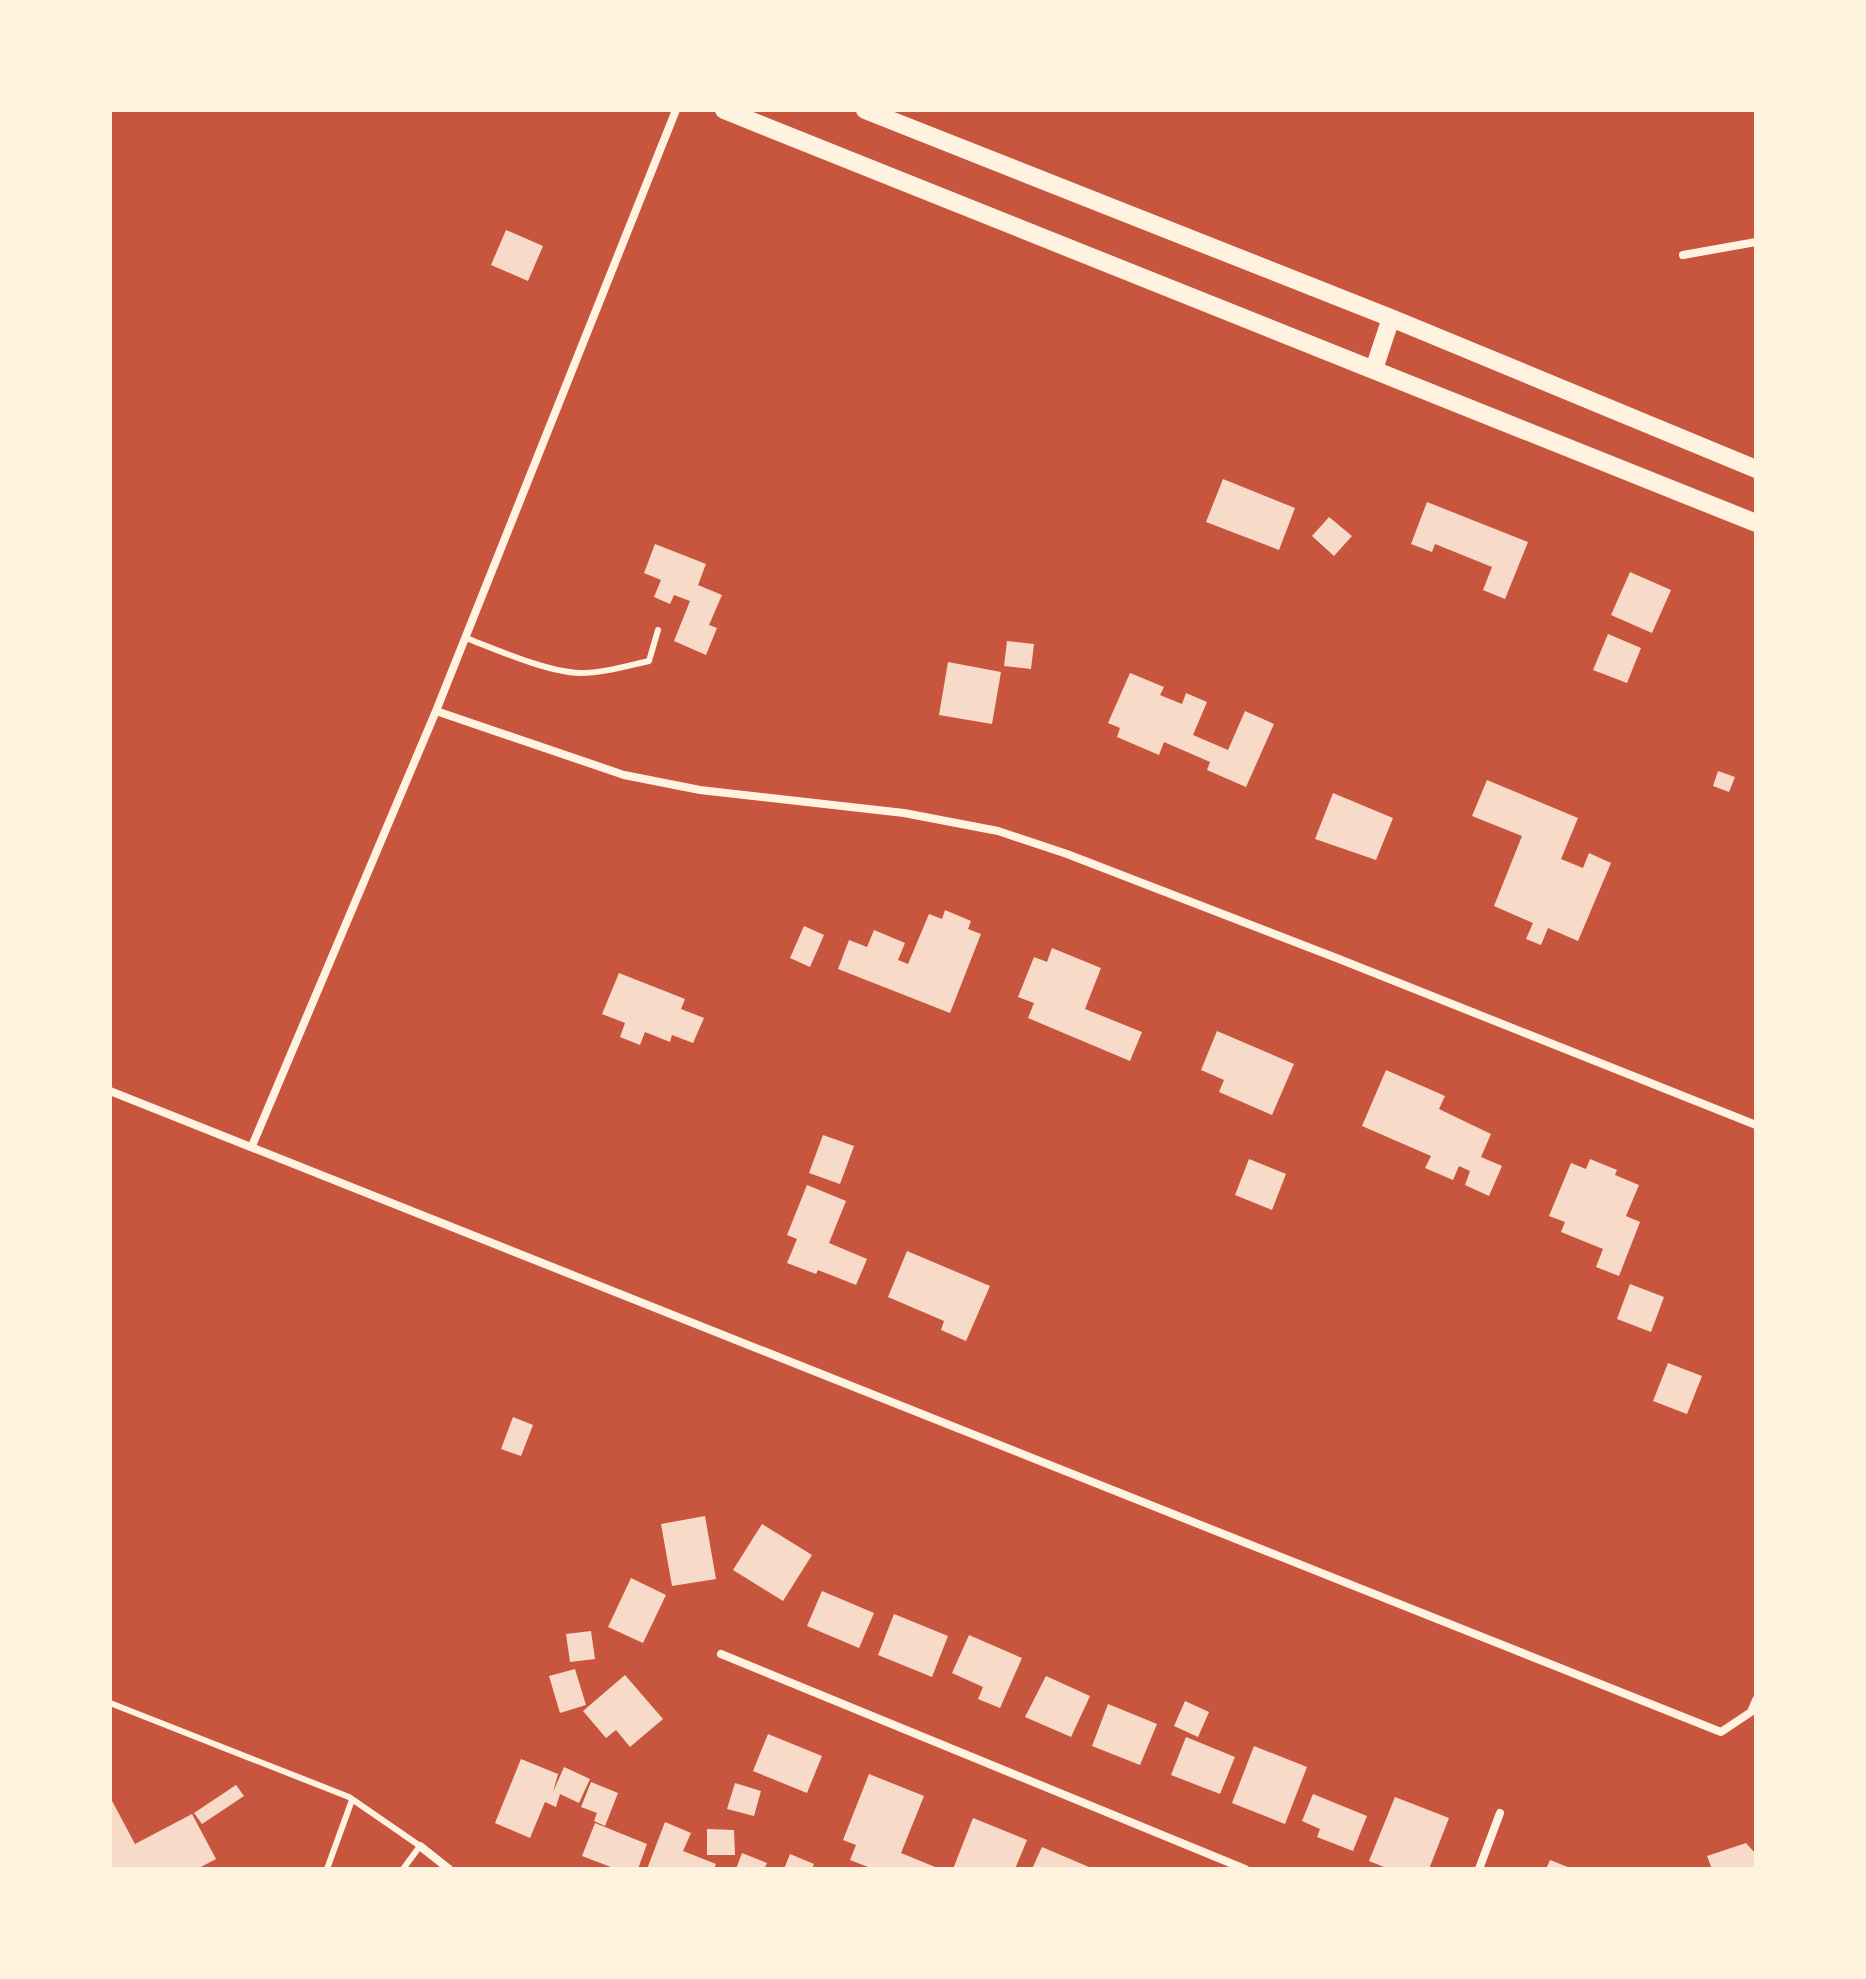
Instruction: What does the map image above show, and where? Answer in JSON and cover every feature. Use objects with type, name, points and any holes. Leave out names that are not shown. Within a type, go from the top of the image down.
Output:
[{"type":"main road","points":[[724,110],[1756,523]]},
{"type":"main road","points":[[865,110],[1391,318],[1756,469]]},
{"type":"main road","points":[[1374,369],[1391,318]]},
{"type":"street","points":[[252,1146],[466,638],[676,110]]},
{"type":"street","points":[[1683,255],[1756,242]]},
{"type":"street","points":[[436,711],[624,775],[715,793],[904,813],[998,831],[1067,854],[1339,959],[1756,1125]]},
{"type":"street","points":[[110,1091],[1721,1732],[1751,1712],[1756,1700]]},
{"type":"street","points":[[721,1654],[1245,1869]]},
{"type":"street","points":[[1479,1869],[1500,1813]]},
{"type":"street","points":[[420,1846],[449,1869]]},
{"type":"lane","points":[[466,638],[523,660],[579,673],[649,661],[658,630]]},
{"type":"lane","points":[[110,1703],[352,1800],[420,1846],[403,1869]]},
{"type":"lane","points":[[327,1869],[352,1800]]},
{"type":"building","points":[[506,230],[543,246],[528,281],[491,265]]},
{"type":"building","points":[[1223,479],[1295,508],[1279,550],[1206,522]]},
{"type":"building","points":[[1427,502],[1528,542],[1505,599],[1483,590],[1492,567],[1435,544],[1432,552],[1411,544]]},
{"type":"building","points":[[1329,517],[1352,536],[1334,556],[1312,536]]},
{"type":"building","points":[[655,544],[706,564],[698,585],[722,595],[709,625],[717,628],[706,655],[674,641],[690,601],[674,595],[670,604],[654,597],[661,580],[644,573]]},
{"type":"building","points":[[1630,572],[1671,590],[1652,633],[1611,615]]},
{"type":"building","points":[[1608,634],[1641,648],[1627,683],[1593,670]]},
{"type":"building","points":[[1007,641],[1034,644],[1031,669],[1004,666]]},
{"type":"building","points":[[948,662],[1001,672],[992,724],[939,715]]},
{"type":"building","points":[[1130,673],[1164,687],[1160,695],[1182,704],[1186,693],[1207,702],[1193,735],[1228,750],[1245,711],[1274,724],[1246,787],[1207,770],[1210,762],[1164,742],[1159,755],[1117,737],[1120,728],[1108,723]]},
{"type":"building","points":[[1718,771],[1735,777],[1729,792],[1713,786]]},
{"type":"building","points":[[1487,780],[1578,818],[1561,859],[1583,868],[1589,853],[1611,863],[1578,941],[1548,928],[1541,945],[1526,939],[1533,923],[1494,906],[1522,836],[1472,816]]},
{"type":"building","points":[[1333,793],[1393,818],[1376,860],[1315,839]]},
{"type":"building","points":[[945,910],[971,921],[968,929],[981,934],[950,1013],[838,969],[849,940],[867,947],[874,930],[905,943],[898,960],[908,964],[929,914],[942,919]]},
{"type":"building","points":[[804,926],[824,935],[810,967],[790,958]]},
{"type":"building","points":[[1052,948],[1101,968],[1085,1009],[1142,1032],[1130,1061],[1028,1018],[1034,1003],[1018,997],[1034,957],[1047,962]]},
{"type":"building","points":[[619,973],[685,999],[681,1009],[704,1018],[693,1043],[672,1035],[670,1042],[645,1032],[640,1045],[620,1037],[625,1023],[602,1014]]},
{"type":"building","points":[[1217,1031],[1294,1064],[1272,1115],[1219,1092],[1224,1080],[1201,1070]]},
{"type":"building","points":[[1386,1070],[1445,1096],[1439,1109],[1491,1134],[1481,1157],[1502,1166],[1489,1196],[1465,1185],[1470,1171],[1459,1166],[1453,1180],[1425,1168],[1431,1156],[1362,1126]]},
{"type":"building","points":[[823,1135],[854,1146],[840,1184],[809,1173]]},
{"type":"building","points":[[1249,1159],[1286,1174],[1272,1210],[1235,1195]]},
{"type":"building","points":[[1590,1159],[1617,1170],[1615,1175],[1639,1185],[1626,1216],[1640,1222],[1619,1276],[1596,1267],[1603,1249],[1561,1232],[1565,1222],[1549,1216],[1571,1163],[1586,1169]]},
{"type":"building","points":[[807,1185],[846,1201],[829,1243],[867,1259],[856,1285],[818,1270],[816,1274],[787,1263],[797,1239],[787,1235]]},
{"type":"building","points":[[907,1251],[990,1286],[966,1341],[941,1330],[944,1321],[888,1297]]},
{"type":"building","points":[[1630,1284],[1664,1297],[1651,1332],[1617,1319]]},
{"type":"building","points":[[1668,1363],[1702,1376],[1687,1414],[1653,1401]]},
{"type":"building","points":[[513,1417],[533,1425],[521,1456],[501,1449]]},
{"type":"building","points":[[705,1516],[716,1579],[672,1586],[661,1524]]},
{"type":"building","points":[[762,1524],[812,1555],[783,1601],[733,1570]]},
{"type":"building","points":[[631,1578],[666,1595],[643,1643],[608,1627]]},
{"type":"building","points":[[822,1591],[874,1613],[859,1648],[807,1626]]},
{"type":"building","points":[[894,1614],[948,1636],[932,1677],[878,1655]]},
{"type":"building","points":[[591,1631],[595,1659],[570,1662],[566,1634]]},
{"type":"building","points":[[969,1635],[1022,1658],[1000,1708],[978,1699],[983,1687],[952,1673]]},
{"type":"building","points":[[575,1669],[586,1705],[560,1713],[549,1676]]},
{"type":"building","points":[[625,1675],[663,1719],[630,1747],[616,1730],[606,1738],[583,1711]]},
{"type":"building","points":[[1046,1676],[1090,1696],[1071,1737],[1025,1717]]},
{"type":"building","points":[[1185,1701],[1209,1712],[1198,1737],[1174,1726]]},
{"type":"building","points":[[1108,1704],[1157,1724],[1140,1765],[1092,1746]]},
{"type":"building","points":[[768,1734],[822,1756],[807,1793],[753,1771]]},
{"type":"building","points":[[1186,1737],[1235,1757],[1220,1794],[1171,1775]]},
{"type":"building","points":[[1254,1746],[1307,1767],[1285,1824],[1232,1803]]},
{"type":"building","points":[[521,1759],[558,1774],[553,1792],[564,1767],[590,1779],[579,1803],[560,1794],[556,1807],[545,1802],[530,1838],[495,1823]]},
{"type":"building","points":[[869,1774],[924,1796],[901,1853],[940,1869],[873,1869],[850,1860],[856,1845],[843,1840]]},
{"type":"building","points":[[591,1782],[618,1793],[605,1826],[594,1821],[597,1813],[581,1807]]},
{"type":"building","points":[[735,1783],[761,1791],[754,1816],[727,1809]]},
{"type":"building","points":[[236,1785],[244,1796],[202,1824],[194,1813]]},
{"type":"building","points":[[1313,1794],[1367,1816],[1353,1851],[1317,1837],[1320,1829],[1302,1821]]},
{"type":"building","points":[[110,1797],[135,1844],[192,1814],[216,1859],[197,1869],[110,1869]]},
{"type":"building","points":[[1395,1797],[1449,1818],[1429,1869],[1389,1869],[1369,1861]]},
{"type":"building","points":[[973,1818],[1027,1840],[1015,1869],[953,1869]]},
{"type":"building","points":[[665,1822],[691,1833],[683,1851],[716,1864],[714,1869],[647,1869]]},
{"type":"building","points":[[595,1823],[647,1844],[638,1869],[616,1869],[582,1856]]},
{"type":"building","points":[[707,1829],[734,1830],[735,1855],[707,1855]]},
{"type":"building","points":[[1746,1843],[1754,1852],[1756,1869],[1712,1869],[1707,1856]]},
{"type":"building","points":[[1042,1847],[1089,1867],[1032,1869]]},
{"type":"building","points":[[742,1853],[767,1863],[764,1869],[736,1869]]},
{"type":"building","points":[[790,1854],[814,1864],[812,1869],[784,1869]]},
{"type":"building","points":[[1550,1860],[1573,1869],[1546,1869]]}]
